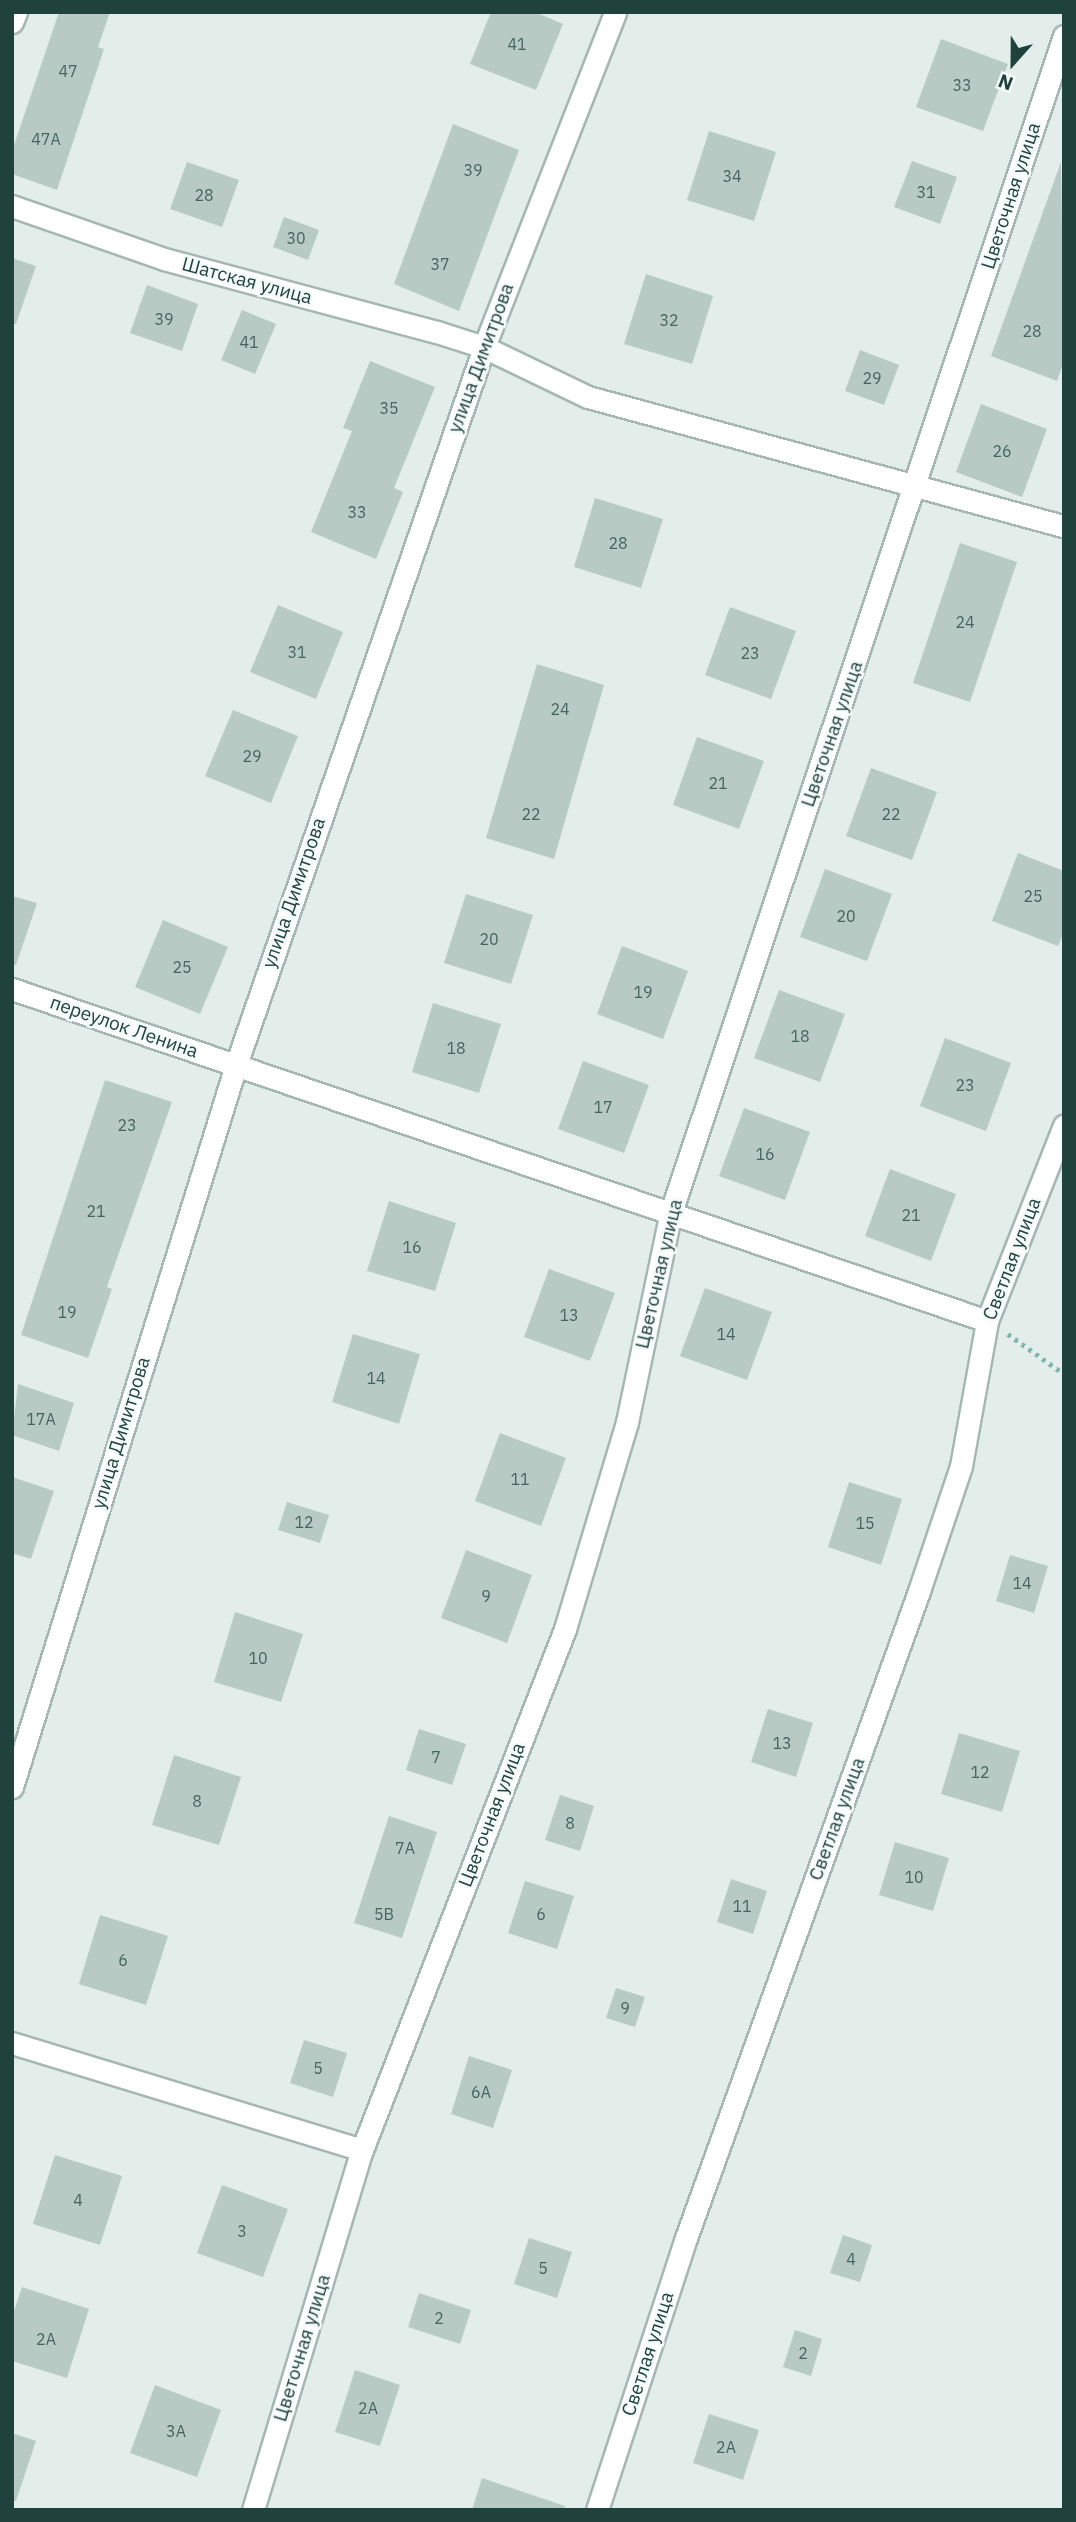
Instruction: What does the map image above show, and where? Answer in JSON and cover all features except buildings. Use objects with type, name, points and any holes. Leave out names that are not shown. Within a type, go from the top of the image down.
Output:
[{"type":"street","points":[[12,22],[16,12]]},
{"type":"street","name":"улица Димитрова","points":[[12,1787],[236,1065],[484,347],[614,12]]},
{"type":"street","name":"Цветочная улица","points":[[253,2510],[362,2150],[565,1629],[627,1422],[671,1212],[1064,36]]},
{"type":"street","name":"Шатская улица","points":[[12,206],[164,259],[484,347],[588,397],[915,488],[1064,526]]},
{"type":"street","name":"переулок Ленина","points":[[12,989],[987,1321]]},
{"type":"street","name":"Светлая улица","points":[[597,2510],[686,2238],[957,1478],[987,1321],[1064,1126]]},
{"type":"street","points":[[12,2043],[362,2150]]},
{"type":"path","points":[[987,1321],[1064,1374]]}]
